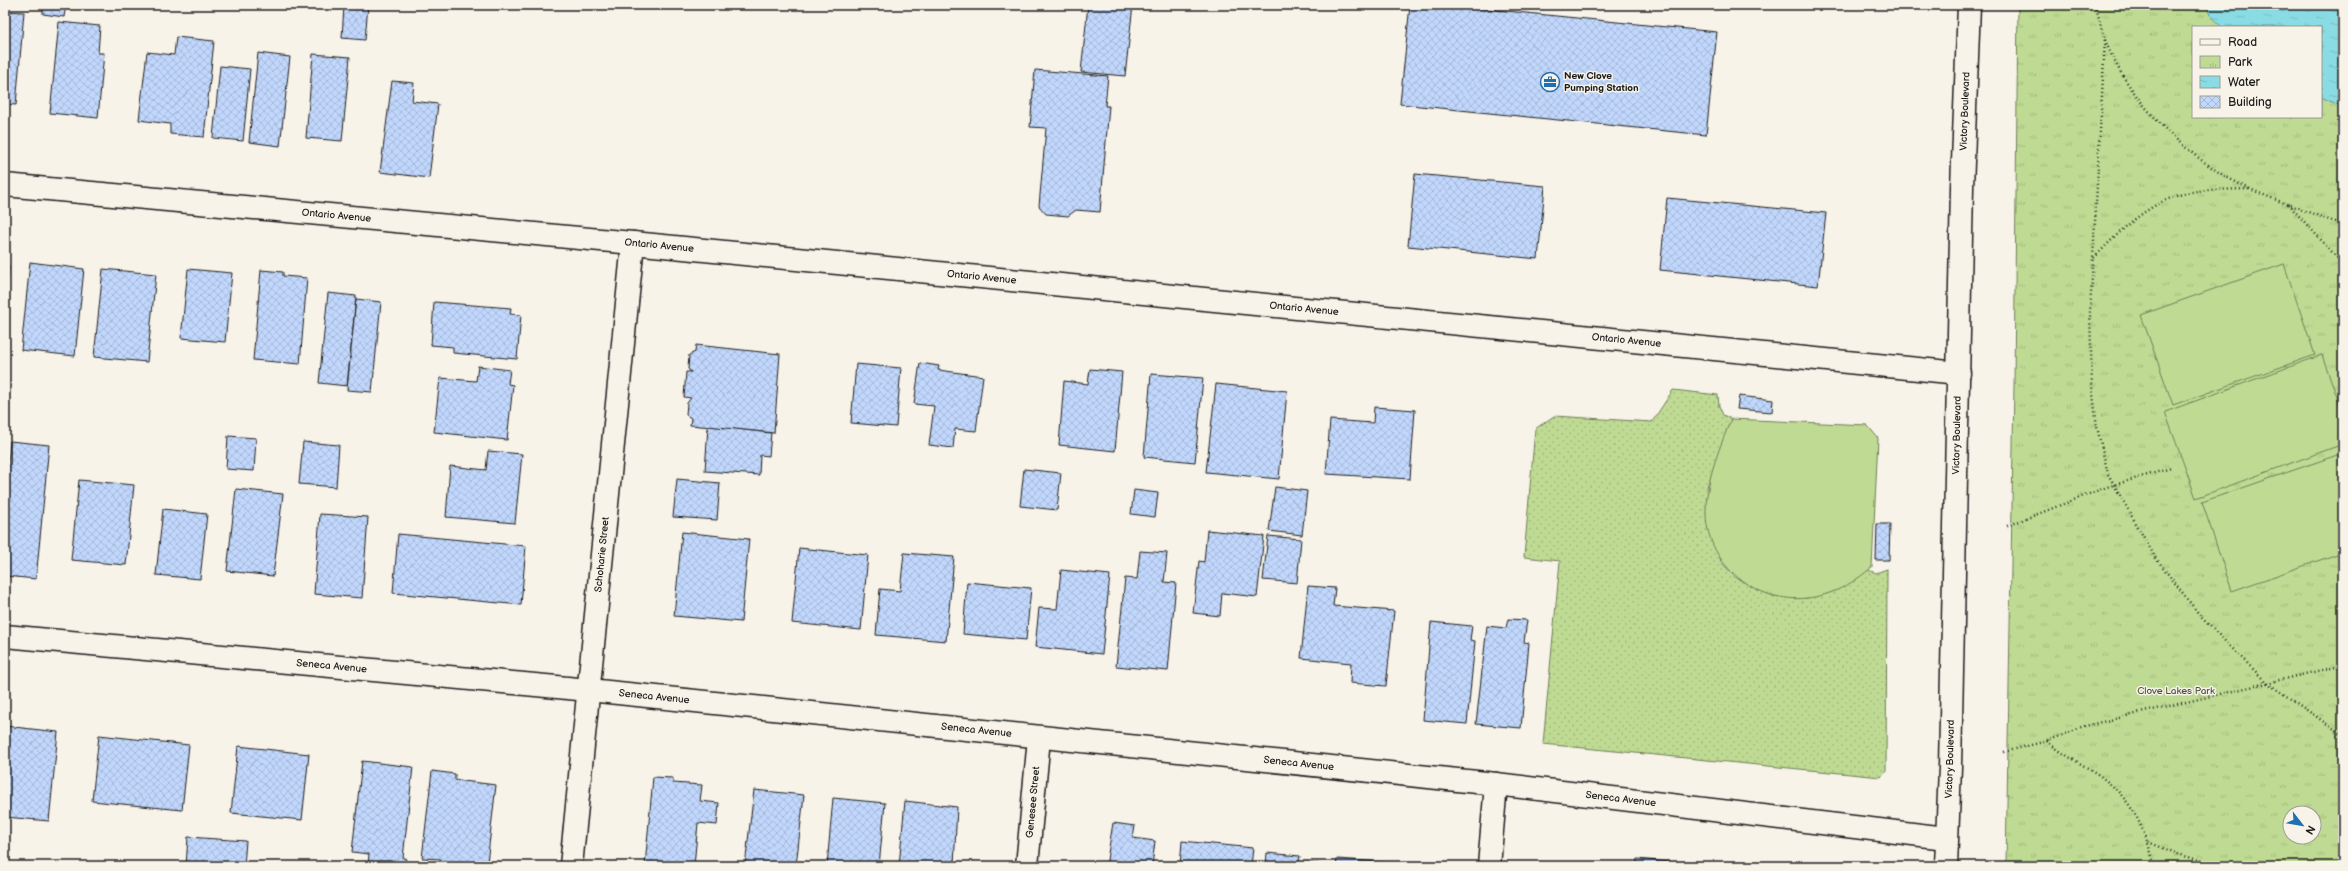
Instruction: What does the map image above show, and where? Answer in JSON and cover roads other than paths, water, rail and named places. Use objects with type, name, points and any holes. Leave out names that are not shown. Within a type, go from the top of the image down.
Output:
[{"type":"street","name":"Victory Boulevard","points":[[1946,866],[1950,767],[1962,188],[1969,5]]},
{"type":"street","name":"Ontario Avenue","points":[[5,185],[633,243],[1959,373]]},
{"type":"street","name":"Schoharie Street","points":[[570,866],[633,243]]},
{"type":"street","name":"Seneca Avenue","points":[[5,636],[589,690],[1039,738],[1496,784],[1946,838]]},
{"type":"street","name":"Genesee Street","points":[[1027,866],[1039,738]]},
{"type":"street","points":[[1489,866],[1496,784]]},
{"type":"water","points":[[2207,5],[2343,5],[2343,107],[2322,97],[2322,26],[2221,26],[2212,18]]},
{"type":"place","name":"New Clove Pumping Station","points":[[1550,82]]},
{"type":"park label","name":"Clove Lakes Park","points":[[2176,691]]}]
